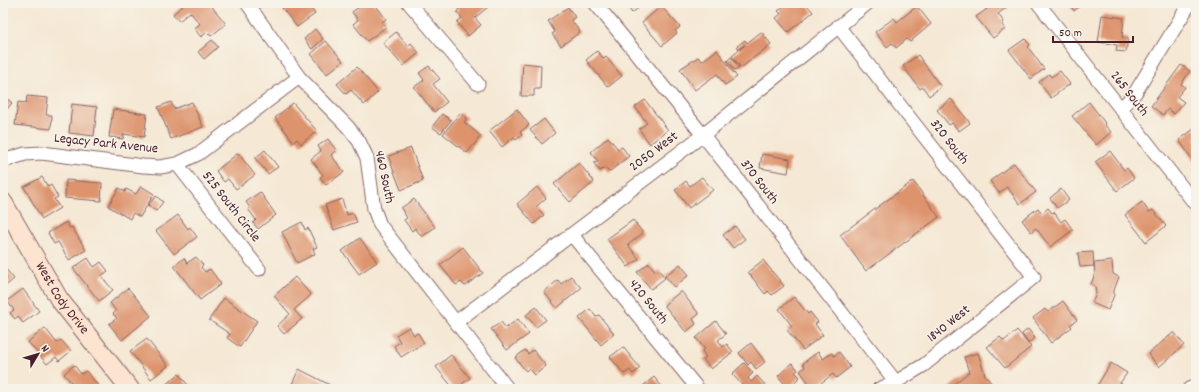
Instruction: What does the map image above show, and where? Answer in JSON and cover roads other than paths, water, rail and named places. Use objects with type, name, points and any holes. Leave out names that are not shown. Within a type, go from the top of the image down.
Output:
[{"type":"street","name":"460 South","points":[[247,3],[299,77],[348,127],[359,141],[367,158],[374,209],[380,225],[508,389]]},
{"type":"street","points":[[409,3],[478,84]]},
{"type":"street","name":"370 South","points":[[595,3],[703,135],[896,382]]},
{"type":"street","name":"2050 West","points":[[456,322],[703,135],[868,3]]},
{"type":"street","name":"265 South","points":[[1038,3],[1196,205]]},
{"type":"street","points":[[1121,109],[1135,93],[1190,3]]},
{"type":"street","name":"320 South","points":[[838,26],[1034,277]]},
{"type":"street","name":"Legacy Park Avenue","points":[[3,161],[25,154],[42,153],[143,166],[160,167],[177,164],[198,154],[299,77]]},
{"type":"street","name":"525 South Circle","points":[[177,164],[259,269]]},
{"type":"street","name":"West Cody Drive","points":[[3,202],[59,299],[130,389]]},
{"type":"street","name":"420 South","points":[[572,235],[698,389]]},
{"type":"street","name":"1840 West","points":[[879,389],[896,382],[924,365],[1034,277]]},
{"type":"street","points":[[1189,389],[1196,386]]}]
